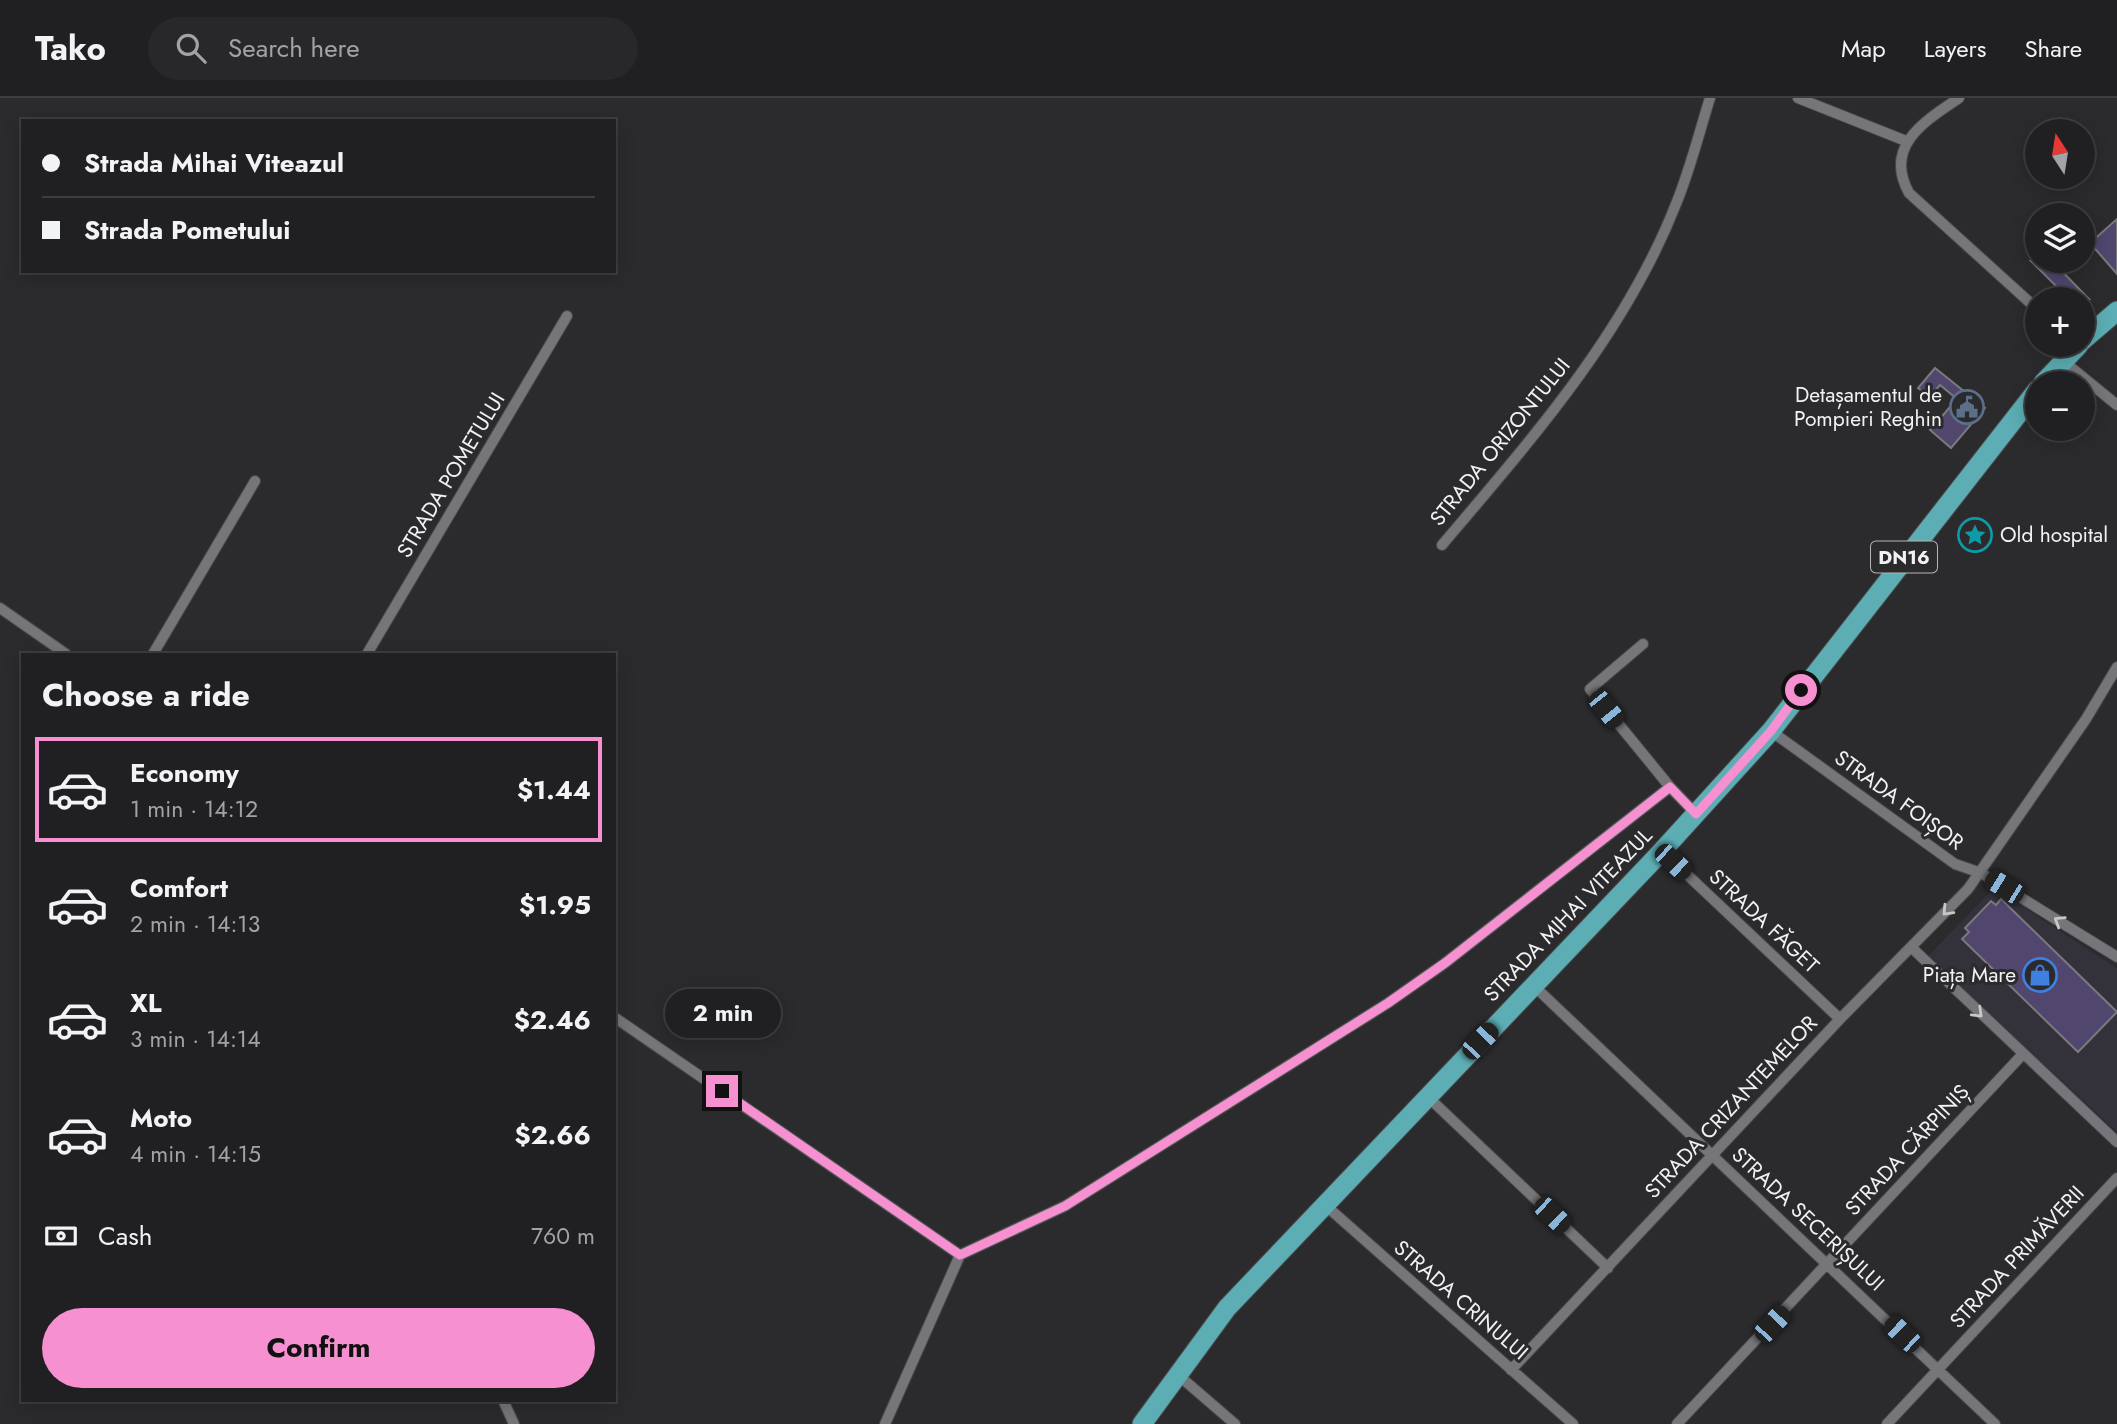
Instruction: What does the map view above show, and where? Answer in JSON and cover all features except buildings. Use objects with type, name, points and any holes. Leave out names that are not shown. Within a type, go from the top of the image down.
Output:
[{"type":"highway","points":[[2095,330],[2117,311]]},
{"type":"highway","points":[[2054,371],[2067,357]]},
{"type":"highway","name":"STRADA MIHAI VITEAZUL","points":[[1142,1424],[1227,1308],[1662,851],[1771,731],[2025,405]]},
{"type":"street","name":"STRADA ORIZONTULUI","points":[[1442,545],[1570,390],[1628,300],[1676,204],[1710,98]]},
{"type":"street","points":[[1798,98],[1906,141]]},
{"type":"street","points":[[1959,98],[1927,120],[1906,141],[1902,180],[1909,194],[2025,298]]},
{"type":"street","name":"STRADA POMETULUI","points":[[368,653],[568,316]]},
{"type":"street","points":[[2063,361],[2117,405]]},
{"type":"street","points":[[154,653],[255,481]]},
{"type":"street","points":[[0,608],[65,653]]},
{"type":"street","points":[[1643,644],[1590,689],[1670,787],[1696,814]]},
{"type":"street","name":"STRADA CRIZANTEMELOR","points":[[1511,1370],[1840,1019],[1912,948],[1981,873],[2117,667]]},
{"type":"street","name":"STRADA FOIȘOR","points":[[1771,731],[1955,864],[1981,873],[2117,957]]},
{"type":"street","points":[[885,1424],[960,1255],[1065,1206],[1388,1003],[1445,963],[1670,787]]},
{"type":"street","name":"STRADA FĂGET","points":[[1662,851],[1840,1019]]},
{"type":"street","points":[[1912,948],[2022,1055],[2117,1142]]},
{"type":"street","name":"STRADA SECERIȘULUI","points":[[1533,985],[1995,1424]]},
{"type":"street","points":[[616,1018],[960,1255]]},
{"type":"street","name":"STRADA CĂRPINIȘ","points":[[1677,1424],[2022,1055]]},
{"type":"street","points":[[1427,1096],[1608,1268]]},
{"type":"street","name":"STRADA PRIMĂVERII","points":[[1887,1424],[2117,1178]]},
{"type":"street","name":"STRADA CRINULUI","points":[[1324,1205],[1573,1424]]},
{"type":"street","points":[[1177,1374],[1235,1424]]},
{"type":"street","points":[[504,1402],[514,1424]]},
{"type":"shaded area","name":"Piața Mare","points":[[1994,888],[2117,968],[2117,1132],[1928,956]]},
{"type":"place","name":"Detașamentul de Pompieri Reghin","points":[[1967,407]]},
{"type":"place","name":"Old hospital","points":[[1975,535]]},
{"type":"place","name":"Piața Mare","points":[[2040,975]]},
{"type":"route","points":[[722,1091],[960,1255],[985,1246],[1065,1206],[1388,1003],[1445,963],[1670,787],[1696,814],[1771,731],[1801,690]]}]
